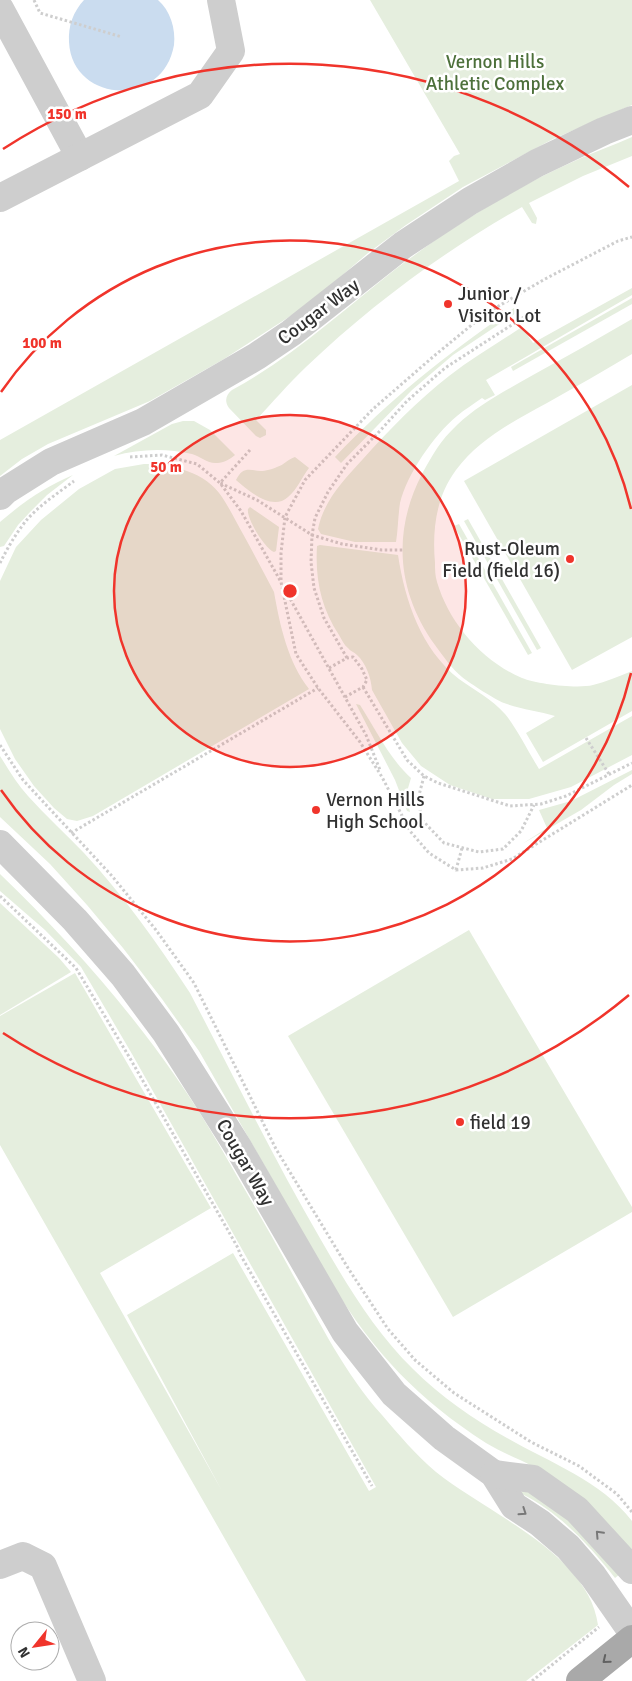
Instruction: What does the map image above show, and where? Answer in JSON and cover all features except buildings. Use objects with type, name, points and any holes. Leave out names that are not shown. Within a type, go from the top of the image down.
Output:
[{"type":"main road","points":[[580,1681],[632,1639]]},
{"type":"street","points":[[0,198],[200,95],[231,51],[221,0]]},
{"type":"street","points":[[0,9],[80,157]]},
{"type":"street","name":"Cougar Way","points":[[0,496],[51,462],[143,422],[257,356],[291,333],[403,245],[470,201],[537,163],[604,131],[632,120]]},
{"type":"street","name":"Cougar Way","points":[[0,844],[75,920],[123,975],[166,1033],[238,1147],[345,1332],[394,1394],[444,1438],[494,1474],[514,1506],[540,1523],[568,1548],[593,1576],[625,1623]]},
{"type":"street","name":"Cougar Way","points":[[494,1474],[533,1479],[577,1510],[632,1570]]},
{"type":"street","points":[[0,1566],[23,1556],[43,1566],[92,1681]]},
{"type":"path","points":[[34,0],[40,14],[122,37]]},
{"type":"path","points":[[632,236],[618,241],[545,279],[485,314],[373,408],[304,480],[285,517],[280,553],[280,582],[296,654],[318,688],[360,742],[382,777],[410,831],[429,853],[456,870],[483,868],[512,858],[632,785]]},
{"type":"path","points":[[347,658],[324,618],[314,588],[311,562],[315,518],[328,492],[347,464],[407,401],[446,368],[524,317]]},
{"type":"path","points":[[220,482],[250,450]]},
{"type":"path","points":[[124,459],[162,455],[197,464],[220,482],[257,500],[312,535],[342,544],[382,550],[403,550]]},
{"type":"path","points":[[0,563],[26,521],[76,480]]},
{"type":"path","points":[[220,482],[241,511],[366,735],[382,777]]},
{"type":"path","points":[[0,551],[7,549]]},
{"type":"path","points":[[329,668],[347,658],[353,657],[362,669],[367,680],[363,687],[345,697]]},
{"type":"path","points":[[363,687],[407,760],[424,776],[438,783],[510,806],[541,804],[566,796],[632,763]]},
{"type":"path","points":[[71,833],[318,688]]},
{"type":"path","points":[[586,738],[609,774]]},
{"type":"path","points":[[0,745],[23,780],[119,884],[156,930],[194,983],[276,1148],[348,1268],[388,1329],[414,1360],[454,1394],[531,1442],[579,1466],[617,1494],[632,1512]]},
{"type":"path","points":[[424,776],[418,799],[422,820],[444,844],[479,852],[503,849],[521,832],[534,805]]},
{"type":"path","points":[[456,870],[462,848]]},
{"type":"path","points":[[0,896],[76,968],[216,1207],[240,1254],[372,1486]]},
{"type":"path","points":[[532,1681],[596,1629],[625,1623]]},
{"type":"green space","name":"Vernon Hills Athletic Complex","points":[[370,0],[632,0],[632,105],[553,139],[463,187],[368,253],[309,304],[224,359],[150,401],[48,444],[22,459],[0,476],[0,440],[459,181],[449,161],[454,156],[460,154]]},
{"type":"green space","points":[[632,137],[632,156],[583,176],[529,203],[537,218],[536,224],[532,223],[522,207],[464,242],[409,280],[356,322],[306,367],[256,420],[266,430],[266,435],[260,438],[256,436],[229,408],[226,398],[232,390],[297,348],[397,268],[440,237],[485,208],[531,182]]},
{"type":"green space","points":[[632,288],[632,295],[486,380],[495,395],[485,400],[482,398],[448,424],[422,456],[415,468],[400,503],[396,542],[355,542],[321,534],[318,529],[325,509],[342,483],[404,415],[449,376],[522,327],[533,343]]},
{"type":"green space","points":[[632,298],[632,304],[513,371],[511,367]]},
{"type":"green space","points":[[514,308],[516,313],[453,355],[412,390],[341,463],[335,457],[377,415],[420,378]]},
{"type":"green space","points":[[632,319],[632,354],[510,424],[475,449],[449,480],[437,514],[434,538],[435,572],[442,597],[469,639],[494,662],[522,678],[567,686],[593,685],[632,671],[632,711],[543,762],[526,733],[555,716],[504,703],[462,677],[451,666],[422,625],[406,583],[403,540],[406,518],[412,496],[437,448],[466,417],[503,392]]},
{"type":"green space","name":"Rust-Oleum Field (field 16)","points":[[632,385],[632,637],[572,670],[464,481]]},
{"type":"green space","points":[[194,421],[210,430],[235,455],[224,462],[217,463],[192,454],[162,450],[133,452],[114,456],[172,424]]},
{"type":"green space","points":[[295,457],[309,468],[294,491],[282,501],[275,502],[260,498],[236,480],[244,471],[269,470]]},
{"type":"green space","points":[[155,464],[188,471],[207,481],[222,497],[274,592],[282,631],[290,655],[309,689],[93,816],[77,821],[67,819],[34,786],[15,759],[0,729],[0,581],[16,547],[41,520],[79,489],[115,469]]},
{"type":"green space","points":[[73,475],[47,495],[18,525],[4,546],[0,547],[0,522],[53,484]]},
{"type":"green space","points":[[250,507],[279,527],[276,551],[270,550],[257,533],[248,513]]},
{"type":"green space","points":[[468,519],[541,648],[537,650],[464,521]]},
{"type":"green space","points":[[459,524],[532,653],[528,655],[454,526]]},
{"type":"green space","points":[[317,546],[398,555],[410,607],[425,639],[434,653],[459,679],[489,699],[505,714],[539,769],[632,716],[632,755],[571,787],[529,799],[492,799],[450,785],[421,766],[402,743],[372,690],[363,662],[344,644],[333,625],[324,604],[318,582]]},
{"type":"green space","points":[[356,704],[360,705],[389,753],[411,778],[406,795],[410,812],[407,811],[395,780]]},
{"type":"green space","points":[[0,756],[24,791],[113,886],[153,939],[190,993],[270,1148],[321,1240],[352,1291],[386,1340],[423,1379],[469,1415],[494,1431],[590,1483],[605,1494],[632,1521],[632,1555],[545,1473],[486,1443],[418,1392],[364,1332],[332,1284],[199,1051],[123,948],[87,905],[50,864],[0,817]]},
{"type":"green space","points":[[632,770],[632,774],[581,810],[522,844],[547,828],[539,810],[571,801]]},
{"type":"green space","points":[[0,874],[31,904],[90,968],[171,1070],[218,1143],[334,1348],[356,1383],[369,1399],[408,1445],[436,1472],[533,1537],[556,1556],[576,1577],[591,1600],[598,1625],[526,1681],[306,1681],[0,1145],[0,1016],[75,973],[211,1208],[100,1273],[222,1491],[127,1315],[233,1253],[369,1491],[376,1487],[81,967],[45,930],[0,891]]},
{"type":"green space","points":[[0,903],[59,958],[71,972],[0,1015]]},
{"type":"green space","name":"field 19","points":[[469,930],[632,1207],[632,1212],[453,1317],[288,1036]]},
{"type":"green space","points":[[524,1488],[562,1513],[620,1574],[615,1578],[595,1554],[561,1520],[549,1510],[522,1494]]},
{"type":"water","points":[[84,0],[158,0],[162,4],[171,20],[174,45],[166,66],[153,80],[137,88],[119,90],[101,87],[85,77],[74,62],[69,42],[69,30],[72,20]]},
{"type":"place","name":"Junior / Visitor Lot","points":[[448,304]]},
{"type":"place","name":"Rust-Oleum Field (field 16)","points":[[570,559]]},
{"type":"place","name":"Vernon Hills High School","points":[[316,810]]},
{"type":"place","name":"field 19","points":[[460,1122]]}]
